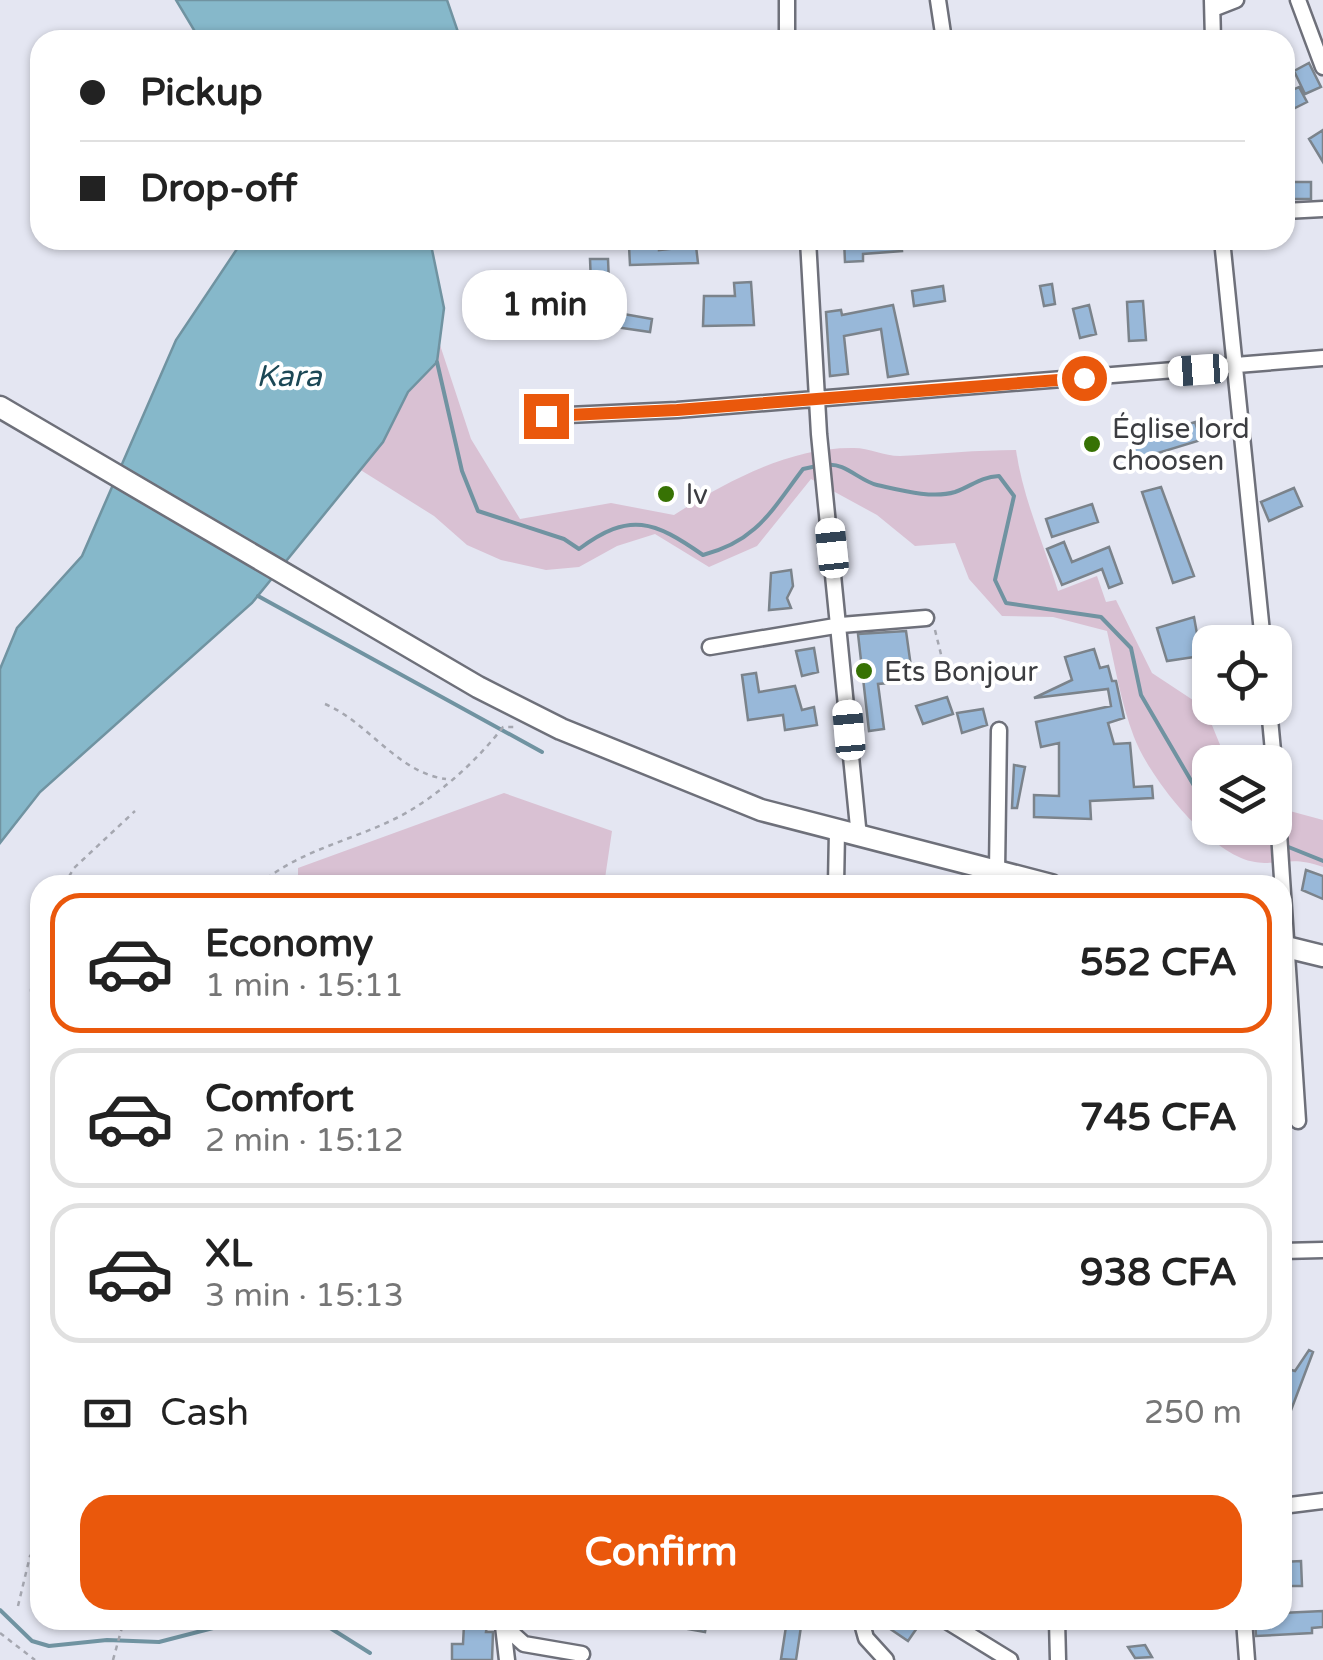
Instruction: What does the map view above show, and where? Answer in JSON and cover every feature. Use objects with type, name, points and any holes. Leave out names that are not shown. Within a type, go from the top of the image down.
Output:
[{"type":"highway","points":[[0,407],[478,687],[561,729],[728,799],[1000,875]]},
{"type":"highway","points":[[1292,948],[1323,956]]},
{"type":"street","points":[[787,0],[787,30]]},
{"type":"street","points":[[938,0],[942,30]]},
{"type":"street","points":[[1212,30],[1212,4],[1236,0]]},
{"type":"street","points":[[1298,0],[1323,67]]},
{"type":"street","points":[[1295,211],[1323,210]]},
{"type":"street","points":[[809,250],[819,434],[859,836]]},
{"type":"street","points":[[1223,250],[1261,625]]},
{"type":"street","points":[[546,416],[677,410],[1323,358]]},
{"type":"street","points":[[710,647],[841,626],[926,618]]},
{"type":"street","points":[[999,730],[1007,875]]},
{"type":"street","points":[[836,875],[837,831]]},
{"type":"street","points":[[1281,845],[1283,875]]},
{"type":"street","points":[[1292,1034],[1298,1121]]},
{"type":"street","points":[[1292,1251],[1323,1250]]},
{"type":"street","points":[[1292,1505],[1323,1500]]},
{"type":"street","points":[[504,1630],[507,1660]]},
{"type":"street","points":[[510,1630],[524,1644],[582,1654]]},
{"type":"street","points":[[864,1630],[886,1660]]},
{"type":"street","points":[[961,1630],[1010,1660]]},
{"type":"street","points":[[1057,1630],[1058,1660]]},
{"type":"street","points":[[1245,1630],[1247,1660]]},
{"type":"path","points":[[926,618],[932,621],[949,687]]},
{"type":"path","points":[[325,704],[426,774],[448,779]]},
{"type":"path","points":[[271,875],[280,867],[413,809],[484,753],[502,729]]},
{"type":"path","points":[[70,875],[134,811]]},
{"type":"path","points":[[18,1606],[30,1556]]},
{"type":"path","points":[[112,1660],[120,1630]]},
{"type":"path","points":[[0,1632],[35,1660]]},
{"type":"shaded area","points":[[440,345],[471,439],[520,519],[611,503],[674,515],[760,468],[830,449],[860,448],[900,456],[1016,450],[1058,591],[1097,576],[1106,602],[1116,600],[1152,673],[1192,699],[1192,725],[1212,725],[1220,745],[1192,745],[1192,821],[1153,772],[1134,737],[1107,631],[1053,617],[1002,616],[969,579],[955,543],[915,546],[877,515],[811,479],[757,546],[709,567],[655,534],[617,546],[579,567],[546,570],[501,560],[467,545],[434,516],[359,469],[383,442],[408,392],[437,362]]},
{"type":"shaded area","points":[[504,793],[612,831],[605,875],[298,875],[298,868]]},
{"type":"shaded area","points":[[1292,812],[1323,820],[1323,867],[1295,861],[1255,862],[1219,845],[1292,845]]},
{"type":"water","points":[[176,0],[447,0],[457,30],[194,30]]},
{"type":"water","name":"Kara","points":[[236,250],[432,250],[444,308],[437,362],[408,392],[383,442],[252,603],[40,792],[0,843],[0,669],[17,628],[82,556],[176,340]]},
{"type":"building","points":[[1309,63],[1321,87],[1305,94],[1295,70]]},
{"type":"building","points":[[1299,87],[1307,102],[1295,108],[1295,89]]},
{"type":"building","points":[[1323,130],[1323,162],[1309,139]]},
{"type":"building","points":[[1295,182],[1311,182],[1311,199],[1295,199]]},
{"type":"building","points":[[629,250],[696,250],[698,263],[630,265]]},
{"type":"building","points":[[844,250],[902,250],[863,254],[863,261],[845,262]]},
{"type":"building","points":[[590,259],[608,259],[609,283],[591,283]]},
{"type":"building","points":[[751,282],[754,325],[703,326],[704,296],[735,296],[734,283]]},
{"type":"building","points":[[1052,284],[1055,304],[1044,306],[1040,286]]},
{"type":"building","points":[[943,286],[945,301],[914,306],[912,291]]},
{"type":"building","points":[[557,296],[561,333],[545,335],[541,298]]},
{"type":"building","points":[[1143,301],[1146,340],[1129,341],[1127,302]]},
{"type":"building","points":[[893,305],[908,374],[888,377],[881,329],[844,336],[848,374],[830,376],[826,312],[841,310],[842,315]]},
{"type":"building","points":[[1089,305],[1096,334],[1080,338],[1073,309]]},
{"type":"building","points":[[618,313],[652,319],[650,332],[615,327]]},
{"type":"building","points":[[1195,422],[1201,440],[1135,460],[1130,442]]},
{"type":"building","points":[[1161,487],[1194,576],[1173,583],[1142,492]]},
{"type":"building","points":[[1294,488],[1302,506],[1269,521],[1261,502]]},
{"type":"building","points":[[1092,504],[1098,522],[1052,537],[1046,519]]},
{"type":"building","points":[[1064,542],[1072,562],[1109,547],[1122,583],[1109,588],[1102,569],[1062,585],[1047,549]]},
{"type":"building","points":[[791,570],[793,586],[787,598],[791,608],[769,610],[771,573]]},
{"type":"building","points":[[1194,617],[1192,657],[1167,661],[1157,628]]},
{"type":"building","points":[[906,631],[913,681],[878,684],[884,729],[869,731],[858,634]]},
{"type":"building","points":[[814,648],[818,672],[802,676],[796,651]]},
{"type":"building","points":[[1094,649],[1100,668],[1108,666],[1112,681],[1116,681],[1124,718],[1108,723],[1114,744],[1130,743],[1134,787],[1152,786],[1153,798],[1090,801],[1091,819],[1034,817],[1034,795],[1059,796],[1059,743],[1041,747],[1036,722],[1111,706],[1108,689],[1034,698],[1072,680],[1065,657]]},
{"type":"building","points":[[756,673],[759,692],[795,686],[802,710],[814,707],[817,725],[785,730],[783,715],[748,720],[742,675]]},
{"type":"building","points":[[947,697],[953,714],[923,724],[916,706]]},
{"type":"building","points":[[983,709],[987,725],[962,733],[957,713]]},
{"type":"building","points":[[1014,765],[1025,767],[1017,808],[1012,808]]},
{"type":"building","points":[[1306,870],[1323,876],[1323,899],[1302,890]]},
{"type":"building","points":[[1309,1350],[1313,1352],[1292,1408],[1292,1370]]},
{"type":"building","points":[[1292,1561],[1301,1561],[1302,1586],[1292,1586]]},
{"type":"building","points":[[1323,1611],[1323,1627],[1312,1628],[1312,1633],[1256,1636],[1256,1630],[1292,1630],[1292,1613]]},
{"type":"building","points":[[464,1630],[493,1632],[492,1660],[452,1660],[452,1644],[463,1644]]},
{"type":"building","points":[[785,1630],[800,1630],[796,1660],[781,1659]]},
{"type":"building","points":[[892,1630],[916,1630],[908,1641]]},
{"type":"building","points":[[1145,1645],[1152,1657],[1135,1658],[1128,1647]]},
{"type":"waterway","points":[[437,362],[462,471],[478,511],[564,539],[579,549],[613,529],[628,525],[656,528],[703,555],[721,549],[750,533],[803,469],[817,466]]},
{"type":"waterway","points":[[827,465],[840,466],[877,485],[926,494],[955,492],[999,476],[1014,496],[995,580],[1006,603],[1101,617],[1131,648],[1141,695],[1192,782]]},
{"type":"waterway","points":[[258,596],[542,752]]},
{"type":"waterway","points":[[1286,846],[1323,861]]},
{"type":"waterway","points":[[0,1610],[32,1641],[49,1646],[107,1640],[159,1642],[205,1630]]},
{"type":"waterway","points":[[333,1630],[370,1653]]},
{"type":"place","name":"Église lord choosen","points":[[1092,444]]},
{"type":"place","name":"lv","points":[[666,494]]},
{"type":"place","name":"Ets Bonjour","points":[[864,671]]},
{"type":"route","points":[[546,416],[677,410],[1084,378]]}]
